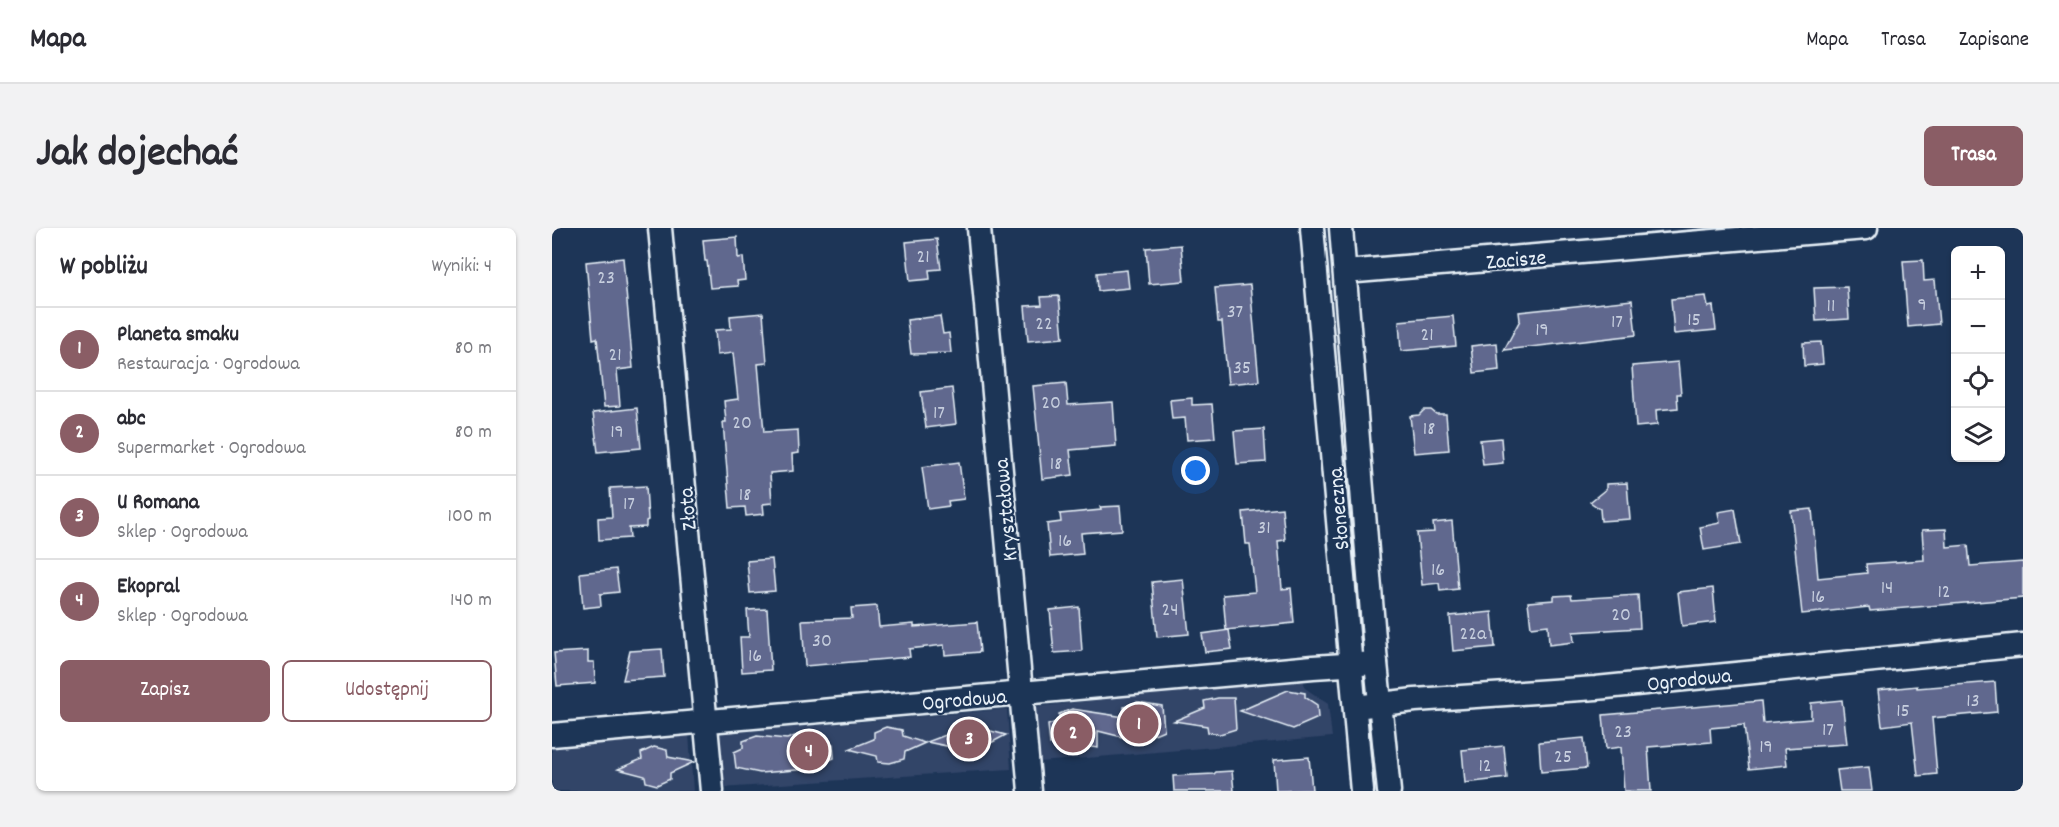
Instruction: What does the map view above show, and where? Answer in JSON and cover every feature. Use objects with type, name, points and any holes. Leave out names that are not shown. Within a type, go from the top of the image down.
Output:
[{"type":"street","name":"Złota","points":[[660,228],[712,791]]},
{"type":"street","name":"Kryształowa","points":[[979,228],[1030,791]]},
{"type":"street","name":"Słoneczna","points":[[1312,228],[1362,791]]},
{"type":"street","name":"Słoneczna","points":[[1341,228],[1379,704],[1389,791]]},
{"type":"street","name":"Zacisze","points":[[1345,272],[1866,228]]},
{"type":"street","name":"Ogrodowa","points":[[1355,707],[1608,687],[2023,645]]},
{"type":"street","name":"Ogrodowa","points":[[552,735],[1376,663]]},
{"type":"shaded area","points":[[1303,677],[1305,688],[1328,704],[1332,737],[1040,762],[1034,707]]},
{"type":"shaded area","points":[[1007,709],[1011,769],[721,788],[717,734]]},
{"type":"shaded area","points":[[689,734],[693,791],[552,791],[552,744]]},
{"type":"building","points":[[737,237],[738,258],[743,257],[745,280],[737,281],[738,286],[710,288],[703,240]]},
{"type":"building","points":[[937,239],[941,269],[929,270],[930,279],[910,281],[906,242]]},
{"type":"building","points":[[1181,245],[1184,281],[1149,284],[1146,248]]},
{"type":"building","points":[[623,258],[633,368],[617,370],[620,406],[604,407],[597,338],[593,339],[586,262]]},
{"type":"building","points":[[1923,260],[1924,281],[1935,280],[1939,324],[1908,327],[1903,261]]},
{"type":"building","points":[[1127,270],[1129,288],[1098,291],[1097,273]]},
{"type":"building","points":[[1250,285],[1259,381],[1228,384],[1222,322],[1218,322],[1215,288]]},
{"type":"building","points":[[1847,287],[1849,319],[1816,321],[1814,288]]},
{"type":"building","points":[[1059,296],[1063,338],[1028,341],[1025,306],[1042,305],[1041,297]]},
{"type":"building","points":[[1706,296],[1708,307],[1713,306],[1716,330],[1674,334],[1671,299]]},
{"type":"building","points":[[1632,300],[1636,335],[1504,350],[1520,320],[1519,312]]},
{"type":"building","points":[[763,313],[767,363],[758,364],[764,432],[798,430],[799,453],[792,454],[793,471],[770,473],[772,503],[763,504],[764,514],[746,516],[745,507],[730,508],[723,422],[726,422],[724,401],[738,399],[733,353],[717,355],[715,330],[731,329],[730,316]]},
{"type":"building","points":[[940,316],[943,334],[949,333],[951,353],[911,354],[907,320]]},
{"type":"building","points":[[1453,316],[1456,346],[1401,351],[1399,321]]},
{"type":"building","points":[[1821,342],[1823,364],[1804,366],[1803,343]]},
{"type":"building","points":[[1497,343],[1499,370],[1474,373],[1471,346]]},
{"type":"building","points":[[1678,362],[1681,394],[1677,394],[1678,408],[1656,410],[1657,425],[1636,427],[1632,366]]},
{"type":"building","points":[[1066,383],[1068,405],[1113,402],[1116,446],[1070,450],[1073,475],[1042,479],[1033,386]]},
{"type":"building","points":[[952,388],[956,424],[926,428],[921,392]]},
{"type":"building","points":[[1192,398],[1192,405],[1212,404],[1215,438],[1187,440],[1185,418],[1172,419],[1170,400]]},
{"type":"building","points":[[637,408],[641,448],[598,452],[593,413]]},
{"type":"building","points":[[1424,410],[1446,414],[1449,450],[1414,453],[1410,416],[1419,415]]},
{"type":"building","points":[[1264,429],[1266,462],[1237,464],[1234,431]]},
{"type":"building","points":[[1501,438],[1503,463],[1483,465],[1480,440]]},
{"type":"building","points":[[959,462],[964,499],[948,501],[949,506],[928,509],[922,467]]},
{"type":"building","points":[[1627,483],[1630,519],[1601,521],[1600,509],[1590,502],[1606,489],[1606,484]]},
{"type":"building","points":[[646,486],[648,520],[646,527],[629,528],[630,538],[599,540],[598,518],[612,517],[610,488]]},
{"type":"building","points":[[1120,506],[1122,530],[1081,533],[1083,554],[1050,557],[1047,524],[1061,522],[1060,514]]},
{"type":"building","points":[[1282,508],[1285,540],[1278,541],[1282,589],[1291,588],[1294,623],[1226,630],[1223,595],[1255,592],[1250,544],[1246,544],[1243,512]]},
{"type":"building","points":[[1735,509],[1741,544],[1704,550],[1700,527],[1720,523],[1718,512]]},
{"type":"building","points":[[1812,509],[1818,578],[1867,573],[1866,564],[1924,560],[1922,530],[1946,529],[1947,547],[1968,545],[1970,566],[2023,562],[2023,598],[1870,611],[1869,607],[1802,614],[1791,511]]},
{"type":"building","points":[[1452,521],[1458,589],[1440,591],[1439,583],[1422,585],[1417,533],[1434,532],[1433,523]]},
{"type":"building","points":[[772,559],[775,591],[750,593],[747,561]]},
{"type":"building","points":[[616,569],[619,592],[600,594],[601,606],[583,608],[580,573]]},
{"type":"building","points":[[1183,579],[1189,634],[1157,637],[1152,582]]},
{"type":"building","points":[[1713,588],[1716,622],[1682,626],[1678,592]]},
{"type":"building","points":[[1571,595],[1572,599],[1638,595],[1640,628],[1573,632],[1574,642],[1549,645],[1548,625],[1531,627],[1528,602],[1554,600],[1554,596]]},
{"type":"building","points":[[877,606],[879,627],[977,622],[980,652],[945,655],[944,645],[909,649],[910,657],[805,666],[802,620],[852,618],[851,608]]},
{"type":"building","points":[[1079,607],[1082,651],[1054,653],[1050,610]]},
{"type":"building","points":[[767,609],[771,670],[742,672],[740,637],[749,637],[747,610]]},
{"type":"building","points":[[1492,612],[1495,647],[1453,651],[1450,616]]},
{"type":"building","points":[[1229,630],[1232,649],[1205,652],[1202,634]]},
{"type":"building","points":[[662,649],[664,677],[623,680],[630,651]]},
{"type":"building","points":[[588,651],[588,662],[594,662],[595,683],[557,686],[554,653]]},
{"type":"building","points":[[1995,682],[1997,712],[1932,718],[1937,774],[1918,776],[1912,722],[1882,726],[1878,690]]},
{"type":"building","points":[[1288,690],[1305,693],[1305,697],[1317,705],[1318,718],[1293,729],[1240,711]]},
{"type":"building","points":[[1234,698],[1236,729],[1220,734],[1208,732],[1207,726],[1174,721],[1205,708],[1204,701]]},
{"type":"building","points":[[1842,700],[1847,744],[1785,748],[1787,765],[1749,769],[1744,725],[1710,728],[1711,742],[1648,747],[1651,791],[1624,791],[1621,747],[1606,749],[1603,715],[1761,701],[1763,723],[1811,719],[1811,703]]},
{"type":"building","points":[[1137,702],[1162,706],[1164,730],[1138,741],[1098,731],[1098,748],[1062,743],[1050,744],[1048,725],[1059,721],[1059,714],[1072,709],[1125,717],[1124,707]]},
{"type":"building","points":[[967,719],[981,723],[983,729],[1006,735],[983,747],[984,753],[973,757],[957,754],[956,748],[927,742],[954,732],[954,725]]},
{"type":"building","points":[[886,727],[902,730],[903,736],[925,743],[905,752],[904,759],[890,763],[878,762],[877,756],[849,749],[874,739],[874,732]]},
{"type":"building","points":[[806,732],[821,735],[821,741],[833,744],[834,758],[808,769],[760,773],[736,768],[734,752],[743,748],[743,741],[757,736],[787,739]]},
{"type":"building","points":[[1584,738],[1587,768],[1541,772],[1539,742]]},
{"type":"building","points":[[1504,746],[1507,778],[1465,783],[1462,750]]},
{"type":"building","points":[[654,747],[667,750],[668,757],[694,762],[670,773],[670,779],[657,785],[646,782],[645,776],[618,769],[642,759],[641,753]]},
{"type":"building","points":[[1309,757],[1312,790],[1276,791],[1274,760]]},
{"type":"building","points":[[1869,767],[1872,791],[1840,791],[1837,770]]},
{"type":"building","points":[[1232,771],[1234,791],[1174,791],[1173,776]]},
{"type":"place","name":"Planeta smaku","points":[[1139,724]]},
{"type":"place","name":"abc","points":[[1073,733]]},
{"type":"place","name":"U Romana","points":[[969,739]]},
{"type":"place","name":"Ekopral","points":[[809,751]]}]
